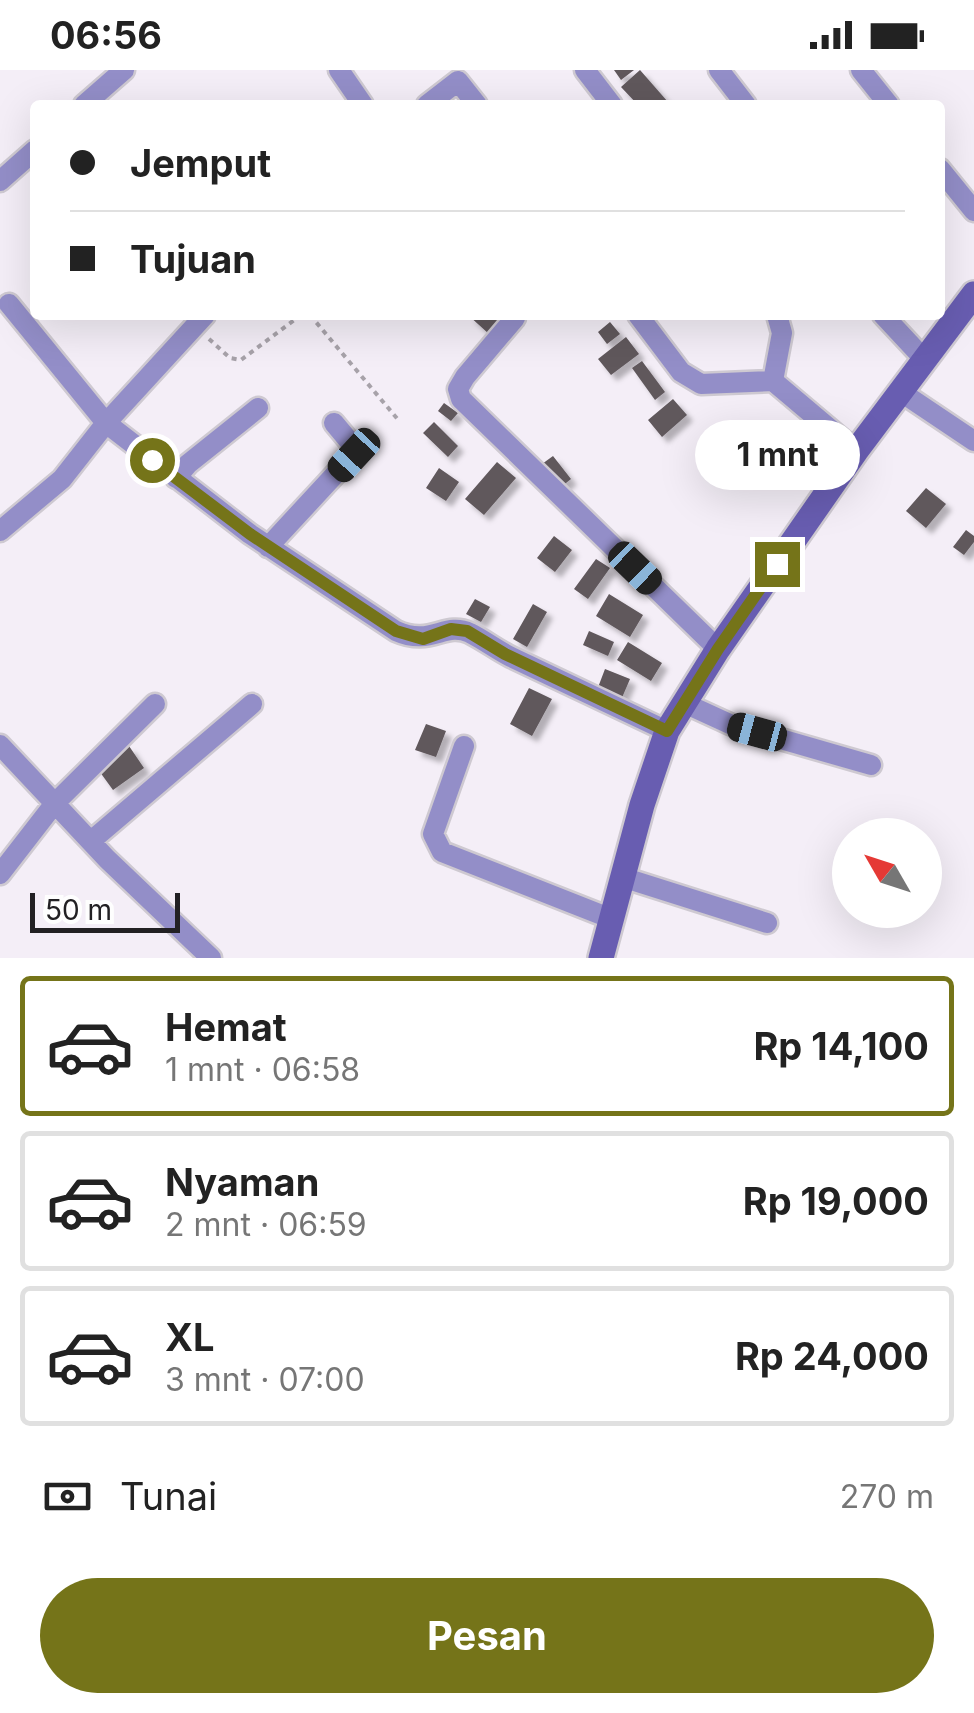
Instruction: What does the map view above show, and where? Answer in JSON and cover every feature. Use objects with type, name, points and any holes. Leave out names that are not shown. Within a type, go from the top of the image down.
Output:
[{"type":"street","points":[[90,100],[124,70]]},
{"type":"street","points":[[339,70],[360,100]]},
{"type":"street","points":[[585,70],[608,100]]},
{"type":"street","points":[[719,70],[742,100]]},
{"type":"street","points":[[861,70],[885,100]]},
{"type":"street","points":[[432,100],[460,74],[474,100]]},
{"type":"street","points":[[0,182],[30,155]]},
{"type":"street","points":[[945,175],[974,212]]},
{"type":"street","points":[[602,958],[642,804],[667,731],[718,649],[856,451],[974,294]]},
{"type":"street","points":[[9,304],[106,422],[268,546],[396,631],[423,639],[451,629],[467,631],[505,654],[667,731]]},
{"type":"street","points":[[0,531],[62,478],[106,422],[200,320]]},
{"type":"street","points":[[513,320],[466,376],[458,390],[461,399],[718,649]]},
{"type":"street","points":[[642,320],[681,372],[700,384],[773,381],[856,451]]},
{"type":"street","points":[[773,381],[782,333],[778,320]]},
{"type":"street","points":[[888,320],[924,359]]},
{"type":"street","points":[[901,392],[974,440]]},
{"type":"street","points":[[176,478],[258,408]]},
{"type":"street","points":[[268,546],[354,455],[354,447],[334,424]]},
{"type":"street","points":[[684,703],[732,725],[870,764]]},
{"type":"street","points":[[0,874],[55,803],[154,704]]},
{"type":"street","points":[[91,841],[252,704]]},
{"type":"street","points":[[0,744],[91,841],[211,958]]},
{"type":"street","points":[[464,746],[432,834],[437,847],[612,919]]},
{"type":"street","points":[[625,878],[766,922]]},
{"type":"path","points":[[200,320],[235,360],[241,360],[294,320]]},
{"type":"path","points":[[314,320],[400,422]]},
{"type":"building","points":[[614,70],[634,70],[621,80]]},
{"type":"building","points":[[640,70],[666,100],[633,100],[621,87]]},
{"type":"building","points":[[474,320],[502,320],[489,334]]},
{"type":"building","points":[[610,322],[620,334],[607,344],[598,332]]},
{"type":"building","points":[[626,337],[639,354],[611,375],[598,359]]},
{"type":"building","points":[[642,361],[665,392],[655,400],[632,368]]},
{"type":"building","points":[[673,399],[687,415],[662,437],[648,420]]},
{"type":"building","points":[[444,403],[458,413],[451,421],[438,411]]},
{"type":"building","points":[[434,422],[458,446],[448,457],[423,433]]},
{"type":"building","points":[[553,456],[571,479],[561,487],[542,464]]},
{"type":"building","points":[[497,462],[516,478],[484,515],[465,499]]},
{"type":"building","points":[[439,468],[459,482],[446,501],[426,488]]},
{"type":"building","points":[[926,488],[946,504],[926,528],[906,511]]},
{"type":"building","points":[[966,530],[974,536],[974,542],[964,555],[953,547]]},
{"type":"building","points":[[554,536],[572,550],[555,572],[537,558]]},
{"type":"building","points":[[596,559],[610,568],[588,599],[574,589]]},
{"type":"building","points":[[609,594],[643,615],[630,637],[596,616]]},
{"type":"building","points":[[475,599],[490,607],[481,622],[466,614]]},
{"type":"building","points":[[533,604],[547,612],[527,647],[513,639]]},
{"type":"building","points":[[589,631],[614,642],[608,656],[583,645]]},
{"type":"building","points":[[628,642],[662,663],[651,681],[617,660]]},
{"type":"building","points":[[605,669],[630,679],[621,700],[597,690]]},
{"type":"building","points":[[529,688],[552,699],[532,736],[510,724]]},
{"type":"building","points":[[426,724],[446,731],[436,757],[415,750]]},
{"type":"building","points":[[129,746],[144,768],[113,790],[97,768]]},
{"type":"route","points":[[152,460],[250,534],[396,631],[423,639],[451,629],[467,631],[505,654],[667,731],[777,564]]}]
